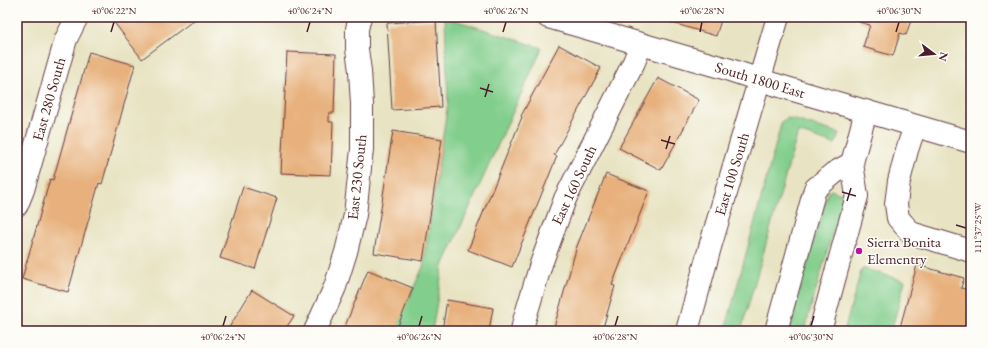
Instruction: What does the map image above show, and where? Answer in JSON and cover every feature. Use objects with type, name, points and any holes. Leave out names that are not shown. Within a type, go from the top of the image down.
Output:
[{"type":"street","name":"East 280 South","points":[[17,205],[23,190],[66,39],[77,17]]},
{"type":"street","name":"East 230 South","points":[[315,331],[335,287],[346,252],[355,215],[362,148],[362,104],[357,29],[360,17]]},
{"type":"street","name":"South 1800 East","points":[[548,17],[971,142]]},
{"type":"street","name":"East 100 South","points":[[687,331],[710,247],[778,17]]},
{"type":"street","name":"East 160 South","points":[[522,331],[541,264],[565,199],[634,62],[641,44]]},
{"type":"street","points":[[820,331],[857,196],[852,163],[866,111]]},
{"type":"street","points":[[915,126],[899,181],[896,204],[898,218],[911,234],[971,251]]},
{"type":"street","points":[[776,331],[815,189],[834,172],[852,163]]},
{"type":"green space","points":[[445,17],[542,48],[443,266],[432,331],[394,331],[423,267],[448,102]]},
{"type":"green space","points":[[788,118],[839,133],[836,143],[834,144],[798,132],[741,331],[725,331],[782,121]]},
{"type":"green space","points":[[831,190],[841,194],[843,197],[804,331],[788,331],[828,192]]},
{"type":"green space","points":[[862,268],[905,281],[891,331],[844,331]]},
{"type":"building","points":[[110,17],[198,17],[142,59]]},
{"type":"building","points":[[667,17],[722,17],[716,36],[666,21]]},
{"type":"building","points":[[860,17],[912,17],[906,35],[900,33],[893,56],[863,47],[870,25],[859,22]]},
{"type":"building","points":[[436,20],[441,107],[392,110],[387,23]]},
{"type":"building","points":[[559,45],[601,68],[554,155],[557,156],[512,267],[468,250],[522,117],[521,116]]},
{"type":"building","points":[[89,52],[135,65],[102,184],[99,183],[68,292],[22,279],[50,179],[53,180]]},
{"type":"building","points":[[287,52],[336,54],[334,113],[329,113],[329,122],[333,122],[331,175],[281,173]]},
{"type":"building","points":[[658,78],[699,100],[661,170],[619,148]]},
{"type":"building","points":[[393,131],[442,139],[423,261],[374,253]]},
{"type":"building","points":[[606,174],[649,191],[612,285],[615,286],[602,331],[553,331],[577,246]]},
{"type":"building","points":[[243,187],[277,198],[255,269],[220,258]]},
{"type":"building","points":[[917,265],[964,278],[961,288],[971,291],[971,331],[899,331]]},
{"type":"building","points":[[368,270],[413,288],[396,331],[343,331]]},
{"type":"building","points":[[252,290],[294,316],[284,331],[227,331]]},
{"type":"building","points":[[447,300],[493,308],[489,331],[442,331]]},
{"type":"place","name":"Sierra Bonita Elementry","points":[[859,251]]}]
